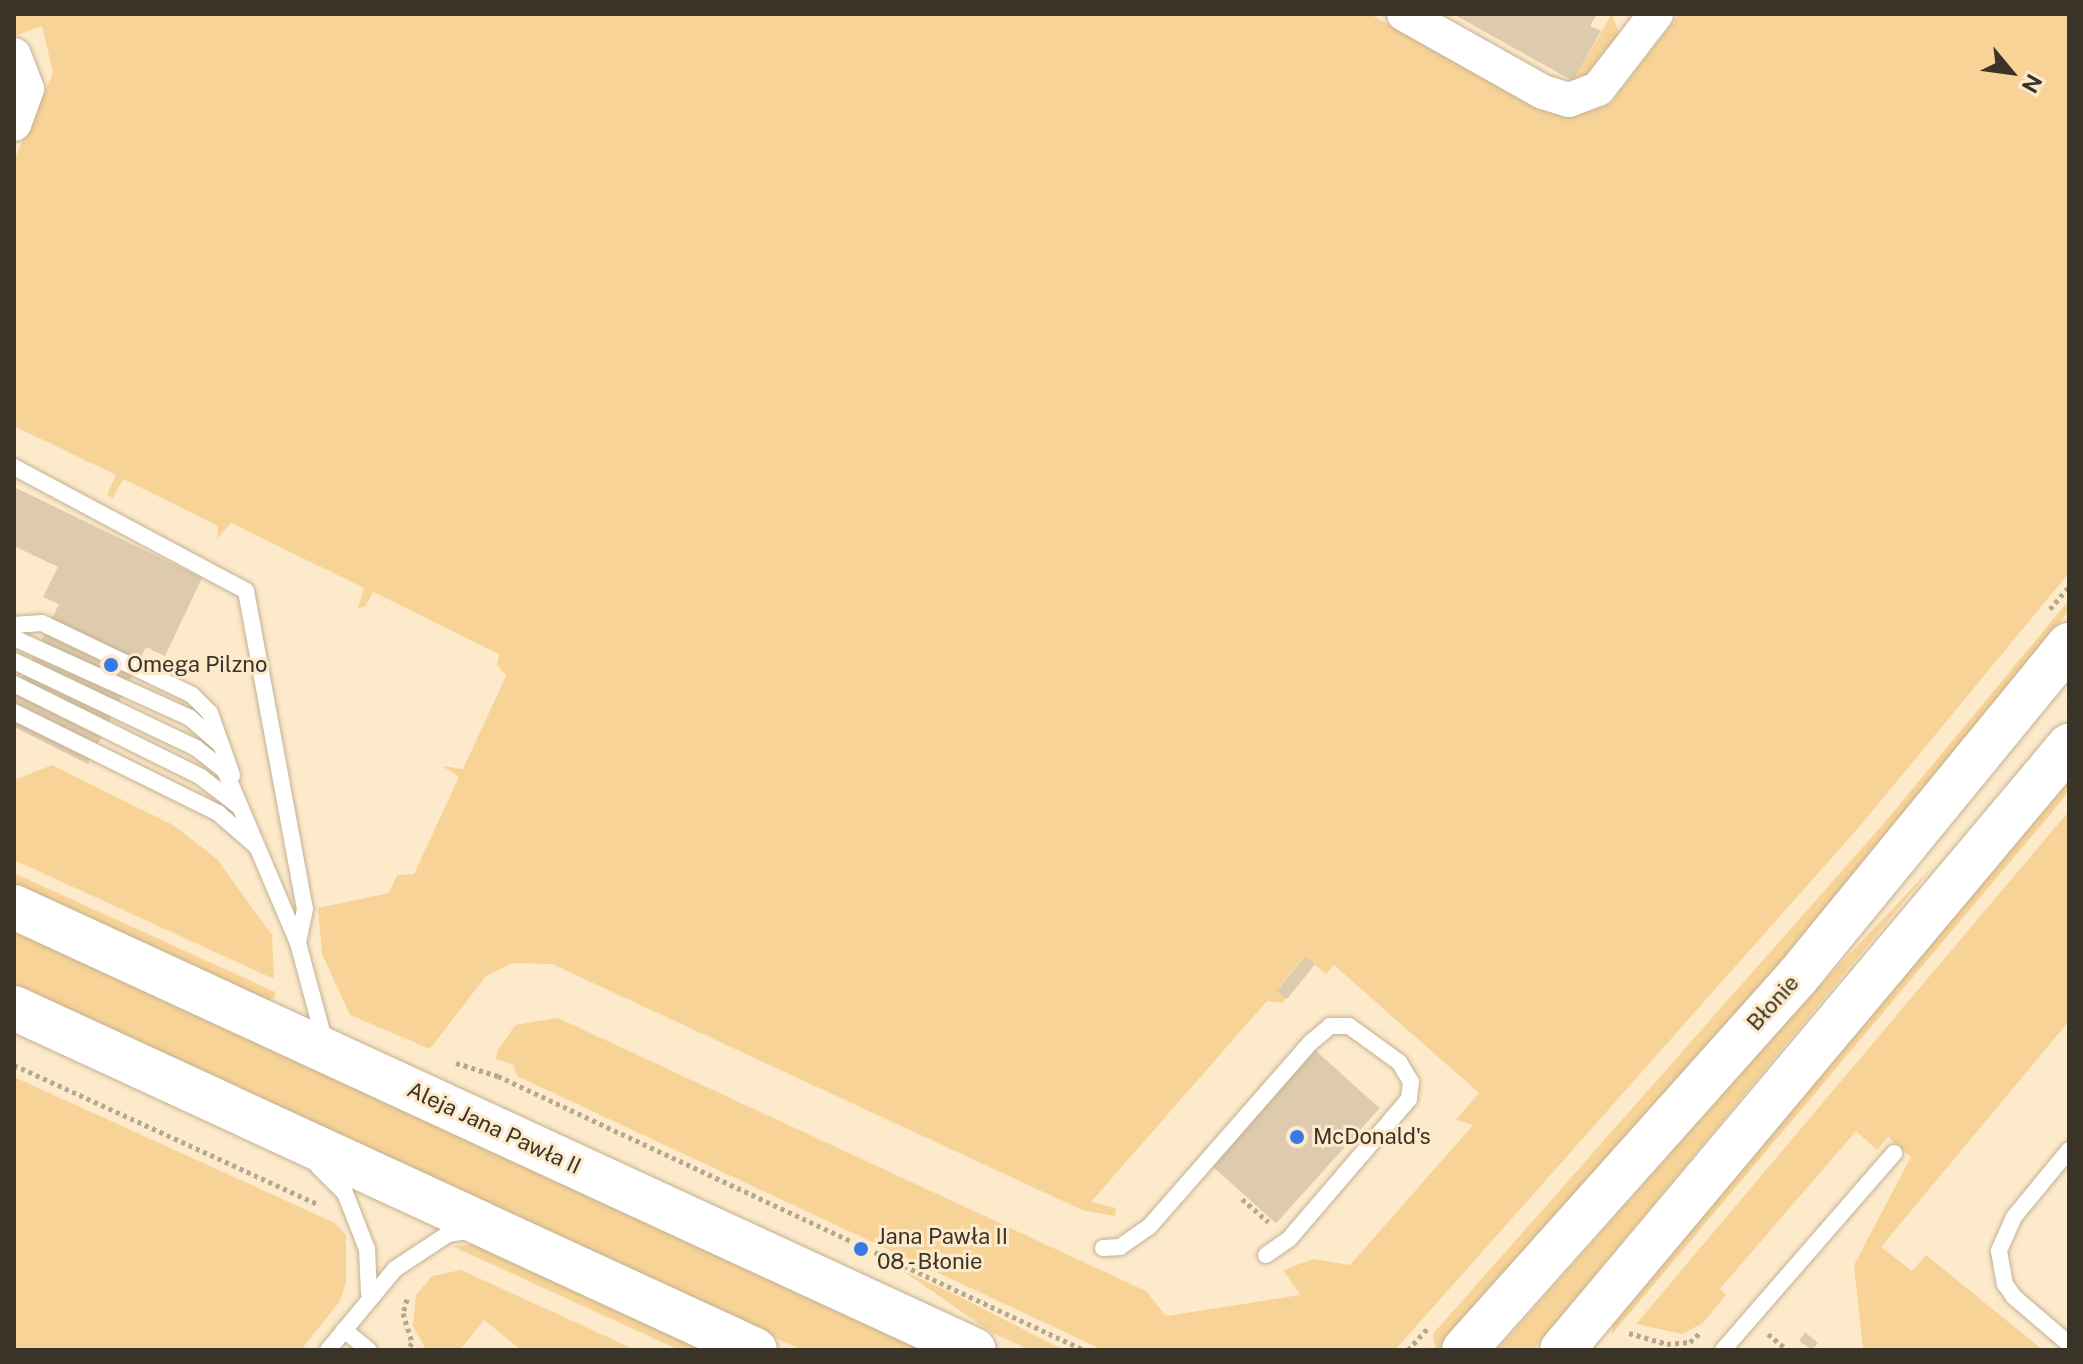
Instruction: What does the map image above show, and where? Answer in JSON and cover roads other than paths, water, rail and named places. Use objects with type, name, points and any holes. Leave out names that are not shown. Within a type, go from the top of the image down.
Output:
[{"type":"main road","name":"Błonie","points":[[1464,1350],[1798,976],[2054,634]]},
{"type":"main road","points":[[1562,1350],[2069,746]]},
{"type":"main road","name":"Aleja Jana Pawła II","points":[[14,907],[974,1350]]},
{"type":"main road","points":[[14,1008],[755,1350]]},
{"type":"street","points":[[1404,14],[1543,92],[1569,100],[1598,89],[1656,14]]},
{"type":"street","points":[[14,55],[27,89],[14,124]]},
{"type":"lane","points":[[14,467],[246,591],[305,909],[298,943]]},
{"type":"lane","points":[[14,625],[42,623],[192,695],[210,713],[298,943],[328,1052]]},
{"type":"lane","points":[[14,638],[190,718],[224,748]]},
{"type":"lane","points":[[14,661],[196,748],[235,785]]},
{"type":"lane","points":[[14,684],[221,788],[248,817]]},
{"type":"lane","points":[[14,712],[218,813],[264,857]]},
{"type":"lane","points":[[1103,1248],[1120,1247],[1149,1227],[1310,1043],[1330,1026],[1349,1026],[1399,1062],[1411,1082],[1409,1099],[1289,1239],[1266,1255]]},
{"type":"lane","points":[[227,1104],[320,1167],[345,1193],[367,1249],[369,1293]]},
{"type":"lane","points":[[2069,1150],[2014,1217],[1999,1251],[2005,1284],[2014,1297],[2069,1344]]},
{"type":"lane","points":[[1723,1350],[1894,1153]]},
{"type":"lane","points":[[328,1350],[369,1293],[418,1250],[448,1234],[502,1234]]},
{"type":"lane","points":[[344,1330],[369,1350]]},
{"type":"place","name":"Omega Pilzno","points":[[111,665]]},
{"type":"place","name":"McDonald's","points":[[1297,1137]]},
{"type":"place","name":"Jana Pawła II 08 - Błonie","points":[[861,1249]]}]
